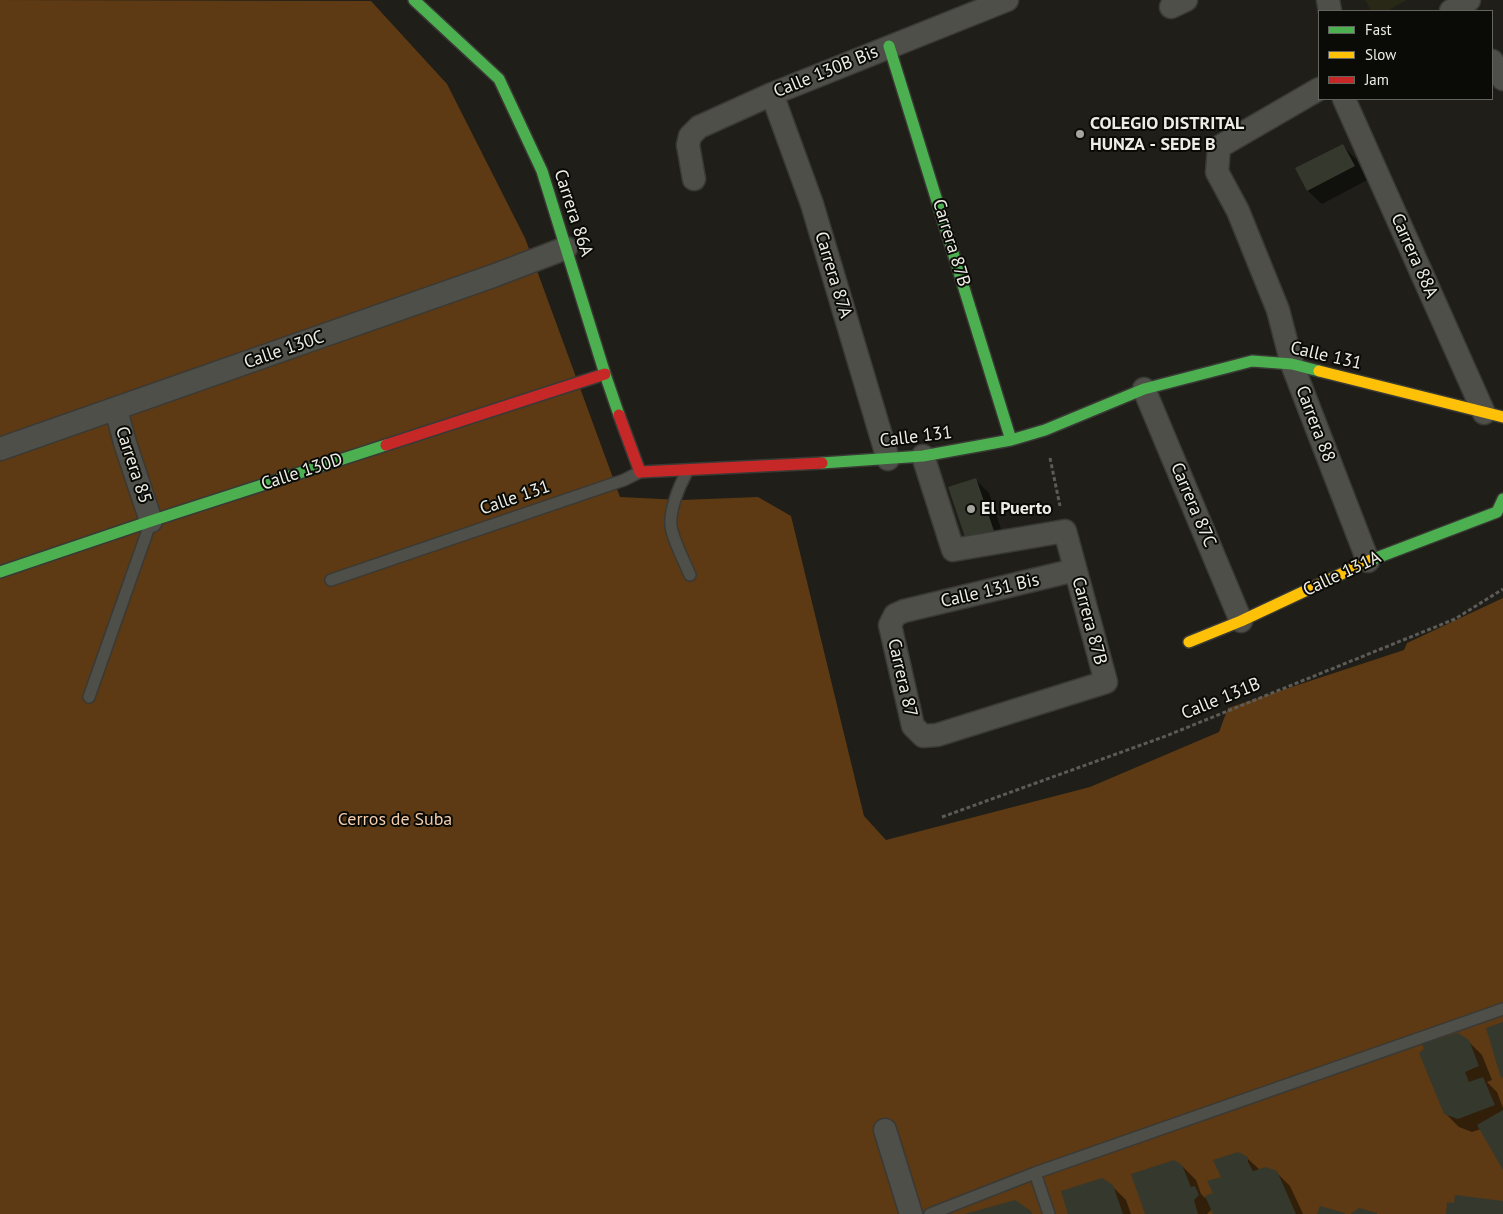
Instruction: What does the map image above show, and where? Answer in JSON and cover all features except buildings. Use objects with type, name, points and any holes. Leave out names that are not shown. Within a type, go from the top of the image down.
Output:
[{"type":"street","name":"Carrera 86A","points":[[414,0],[499,79],[542,171],[605,374],[640,472]]},
{"type":"street","name":"Calle 130B Bis","points":[[694,179],[688,145],[690,136],[699,127],[772,94],[1007,0]]},
{"type":"street","name":"Carrera 87B","points":[[889,46],[1011,440]]},
{"type":"street","points":[[1493,63],[1503,78]]},
{"type":"street","name":"Carrera 88","points":[[1318,90],[1219,147],[1217,172],[1238,211],[1278,310],[1292,364],[1368,560]]},
{"type":"street","name":"Carrera 87A","points":[[772,94],[812,204],[888,459]]},
{"type":"street","name":"Carrera 88A","points":[[1344,100],[1494,415]]},
{"type":"street","name":"Calle 130C","points":[[0,449],[116,410],[493,276],[566,248]]},
{"type":"street","name":"Calle 131","points":[[640,472],[844,462],[923,456],[1011,440],[1045,430],[1144,389],[1252,361],[1292,364],[1494,415]]},
{"type":"street","name":"Calle 130D","points":[[0,572],[151,521],[605,374]]},
{"type":"street","name":"Carrera 87C","points":[[1144,389],[1241,621]]},
{"type":"street","name":"Carrera 85","points":[[116,410],[151,521]]},
{"type":"street","points":[[923,456],[953,550],[1065,531]]},
{"type":"street","name":"Calle 131A","points":[[1189,642],[1241,621],[1368,560],[1497,512],[1503,499]]},
{"type":"street","name":"Carrera 87B","points":[[937,735],[1106,682],[1065,531]]},
{"type":"street","name":"Calle 131 Bis","points":[[904,611],[1075,570]]},
{"type":"street","name":"Carrera 87","points":[[904,611],[894,615],[890,625],[914,726],[923,736],[937,735]]},
{"type":"street","points":[[885,1130],[911,1214]]},
{"type":"lane","points":[[689,469],[681,483],[670,519],[671,531],[690,575]]},
{"type":"lane","name":"Calle 131","points":[[331,580],[624,480],[640,472]]},
{"type":"lane","points":[[90,697],[151,521]]},
{"type":"lane","points":[[930,1214],[1035,1173],[1503,1009]]},
{"type":"lane","points":[[1035,1173],[1049,1214]]},
{"type":"path","points":[[1045,430],[1065,531]]},
{"type":"path","name":"Calle 131B","points":[[942,816],[1166,736],[1455,620],[1503,589]]},
{"type":"shaded area","points":[[1365,0],[1407,0],[1389,10],[1370,10]]},
{"type":"green space","name":"Cerros de Suba","points":[[0,0],[371,1],[447,84],[525,238],[620,497],[682,500],[758,497],[791,516],[864,816],[886,840],[1090,787],[1219,732],[1228,708],[1404,650],[1407,643],[1503,598],[1503,1214],[0,1214]]},
{"type":"traffic: fast","points":[[414,0],[499,79],[542,171],[619,415]]},
{"type":"traffic: fast","points":[[889,46],[1011,440]]},
{"type":"traffic: fast","points":[[822,463],[923,456],[1011,440],[1045,430],[1144,389],[1252,361],[1292,364],[1319,371]]},
{"type":"traffic: fast","points":[[0,572],[386,445]]},
{"type":"traffic: fast","points":[[1371,560],[1497,512],[1503,499]]},
{"type":"traffic: slow","points":[[1319,371],[1503,417]]},
{"type":"traffic: slow","points":[[1189,642],[1241,621],[1371,560]]},
{"type":"traffic: jam","points":[[386,445],[605,374]]},
{"type":"traffic: jam","points":[[619,415],[640,472],[822,463]]},
{"type":"place","name":"COLEGIO DISTRITAL HUNZA - SEDE B","points":[[1080,134]]},
{"type":"place","name":"El Puerto","points":[[971,509]]}]
